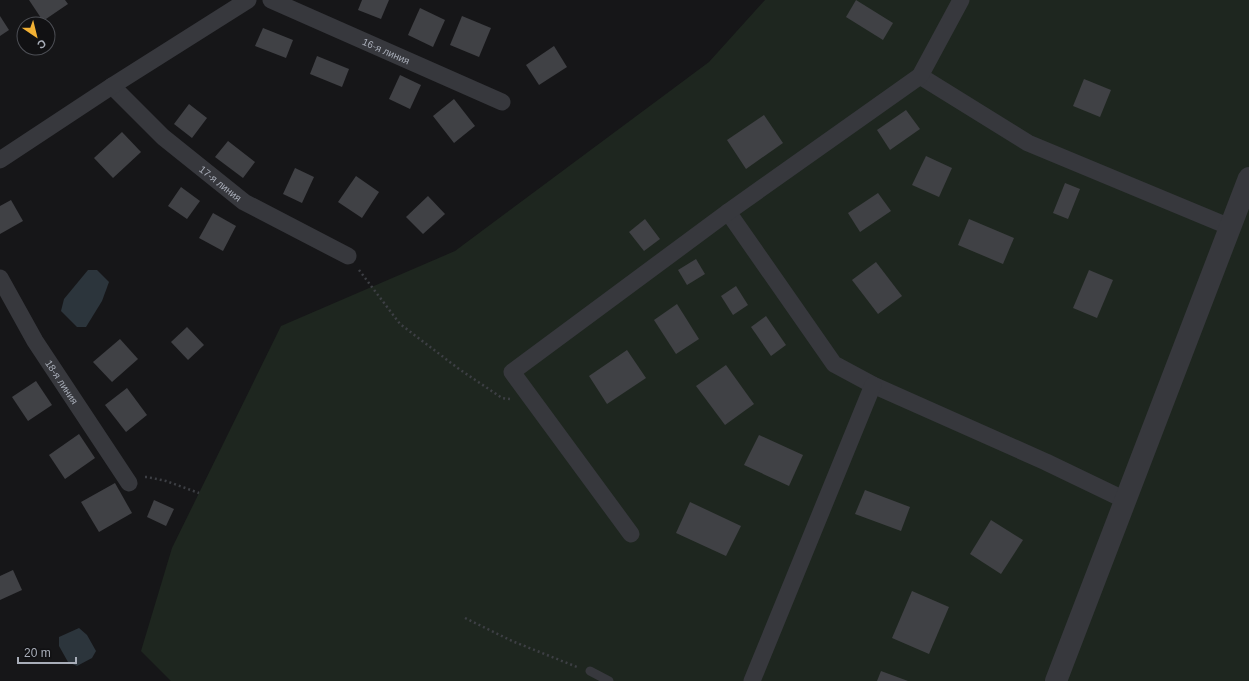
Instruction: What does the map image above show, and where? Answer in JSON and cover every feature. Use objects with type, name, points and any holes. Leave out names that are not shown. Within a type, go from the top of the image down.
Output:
[{"type":"street","points":[[0,160],[112,86],[248,0]]},
{"type":"street","name":"16-я линия","points":[[271,0],[502,102]]},
{"type":"street","points":[[631,534],[512,372],[728,212],[920,76],[961,0]]},
{"type":"street","points":[[920,76],[1028,143],[1230,227]]},
{"type":"street","name":"17-я линия","points":[[112,86],[163,137],[244,202],[348,256]]},
{"type":"street","points":[[1056,681],[1249,178]]},
{"type":"street","points":[[728,212],[834,364],[873,385],[1046,462],[1125,500]]},
{"type":"street","name":"18-я линия","points":[[0,278],[35,341],[129,483]]},
{"type":"street","points":[[752,681],[873,385]]},
{"type":"lane","points":[[590,671],[609,681]]},
{"type":"path","points":[[348,256],[400,324],[502,398],[533,401]]},
{"type":"path","points":[[158,478],[199,493]]},
{"type":"path","points":[[465,618],[512,641],[590,671]]},
{"type":"shaded area","points":[[765,0],[1249,0],[1249,681],[171,681],[141,651],[172,548],[281,326],[455,251],[709,62]]},
{"type":"shaded area","points":[[88,270],[97,270],[109,282],[102,301],[86,327],[77,327],[61,311],[64,299]]},
{"type":"shaded area","points":[[79,628],[87,635],[96,651],[92,658],[77,666],[68,662],[59,646],[59,637]]},
{"type":"building","points":[[29,0],[65,0],[68,4],[50,16],[40,16]]},
{"type":"building","points":[[362,0],[389,0],[381,19],[358,10]]},
{"type":"building","points":[[856,0],[893,23],[883,40],[846,17]]},
{"type":"building","points":[[420,8],[445,20],[433,47],[408,35]]},
{"type":"building","points":[[0,16],[9,30],[0,36]]},
{"type":"building","points":[[462,16],[491,28],[479,57],[450,45]]},
{"type":"building","points":[[263,28],[293,40],[286,58],[255,46]]},
{"type":"building","points":[[554,46],[567,67],[539,85],[526,65]]},
{"type":"building","points":[[317,56],[349,69],[342,87],[310,74]]},
{"type":"building","points":[[400,75],[421,85],[410,109],[389,99]]},
{"type":"building","points":[[1084,79],[1111,90],[1100,117],[1073,106]]},
{"type":"building","points":[[454,99],[475,126],[454,143],[433,116]]},
{"type":"building","points":[[189,104],[207,118],[192,138],[174,124]]},
{"type":"building","points":[[906,110],[920,129],[890,150],[877,130]]},
{"type":"building","points":[[764,115],[783,143],[746,169],[727,140]]},
{"type":"building","points":[[122,132],[141,152],[113,178],[94,158]]},
{"type":"building","points":[[228,141],[255,162],[243,178],[215,157]]},
{"type":"building","points":[[926,156],[952,168],[939,197],[912,185]]},
{"type":"building","points":[[295,168],[314,177],[302,203],[283,194]]},
{"type":"building","points":[[356,176],[379,192],[362,218],[338,202]]},
{"type":"building","points":[[1065,183],[1080,189],[1068,219],[1053,213]]},
{"type":"building","points":[[181,187],[200,201],[187,219],[168,206]]},
{"type":"building","points":[[878,193],[891,211],[860,232],[848,213]]},
{"type":"building","points":[[428,196],[445,214],[423,234],[406,217]]},
{"type":"building","points":[[11,200],[23,221],[0,234],[0,206]]},
{"type":"building","points":[[213,213],[236,226],[223,251],[199,238]]},
{"type":"building","points":[[645,219],[660,239],[644,251],[629,232]]},
{"type":"building","points":[[969,219],[1014,238],[1003,264],[958,245]]},
{"type":"building","points":[[696,259],[705,274],[687,285],[678,270]]},
{"type":"building","points":[[876,262],[902,296],[878,314],[852,280]]},
{"type":"building","points":[[1089,270],[1113,280],[1097,318],[1073,308]]},
{"type":"building","points":[[736,286],[748,305],[733,315],[721,296]]},
{"type":"building","points":[[677,304],[699,339],[676,354],[654,320]]},
{"type":"building","points":[[766,316],[786,345],[771,356],[751,327]]},
{"type":"building","points":[[187,327],[204,345],[188,360],[171,342]]},
{"type":"building","points":[[120,339],[138,359],[112,382],[93,362]]},
{"type":"building","points":[[627,350],[646,378],[607,404],[589,376]]},
{"type":"building","points":[[726,365],[754,404],[725,425],[696,386]]},
{"type":"building","points":[[36,381],[52,405],[28,421],[12,397]]},
{"type":"building","points":[[127,388],[147,415],[126,432],[105,405]]},
{"type":"building","points":[[79,434],[95,458],[65,479],[49,455]]},
{"type":"building","points":[[759,435],[803,455],[789,486],[744,465]]},
{"type":"building","points":[[115,483],[132,513],[99,532],[81,502]]},
{"type":"building","points":[[865,490],[910,507],[901,531],[855,514]]},
{"type":"building","points":[[154,500],[174,509],[166,526],[147,517]]},
{"type":"building","points":[[690,502],[741,526],[726,556],[676,533]]},
{"type":"building","points":[[991,520],[1023,540],[1001,574],[970,554]]},
{"type":"building","points":[[13,570],[22,590],[0,600],[0,576]]},
{"type":"building","points":[[912,591],[949,607],[929,654],[892,638]]},
{"type":"building","points":[[881,671],[908,681],[877,681]]}]
